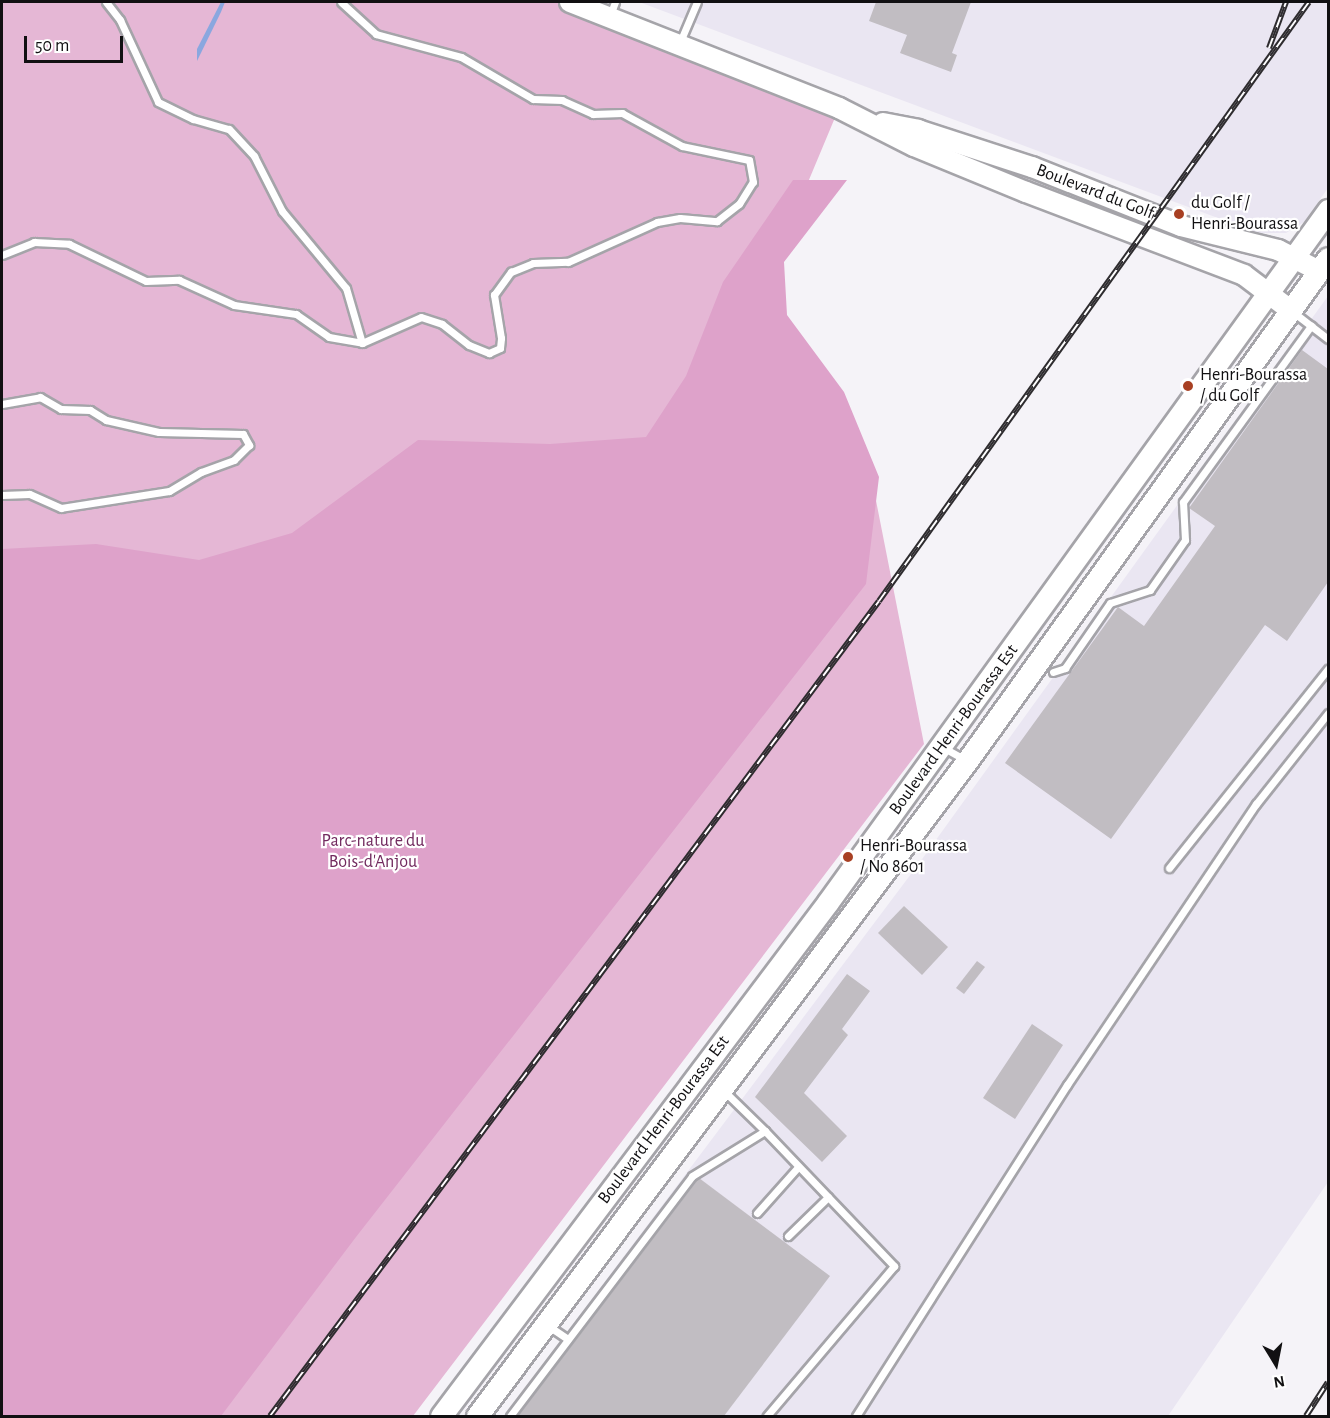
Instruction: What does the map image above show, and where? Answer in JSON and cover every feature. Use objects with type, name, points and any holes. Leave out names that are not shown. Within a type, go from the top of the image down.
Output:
[{"type":"main road","name":"Boulevard Henri-Bourassa Est","points":[[477,1416],[723,1090],[725,1063],[942,747],[1329,210]]},
{"type":"main road","name":"Boulevard Henri-Bourassa Est","points":[[441,1416],[967,761],[1289,309],[1324,265]]},
{"type":"street","name":"Boulevard du Golf","points":[[570,2],[612,9],[679,45],[868,121],[924,150],[1245,275],[1289,309]]},
{"type":"street","name":"Boulevard du Golf","points":[[868,121],[918,130],[991,153],[1181,226],[1278,250],[1294,258],[1324,265]]},
{"type":"lane","points":[[105,2],[120,20],[158,102],[193,119],[229,129],[254,156],[282,211],[346,288],[363,342]]},
{"type":"lane","points":[[2,255],[26,243],[69,244],[146,281],[179,280],[221,301],[254,310],[287,311],[329,337],[363,342],[421,317],[442,324],[479,351],[494,352],[500,348],[501,338],[494,295],[511,272],[533,264],[568,262],[657,222],[724,218],[749,192],[753,172],[749,160],[682,146],[622,113],[593,114],[562,100],[533,99],[461,57],[376,34],[341,2]]},
{"type":"lane","points":[[679,45],[697,2]]},
{"type":"lane","points":[[1289,309],[1329,339]]},
{"type":"lane","points":[[1053,672],[1065,668],[1110,603],[1149,590],[1185,540],[1184,502],[1311,326]]},
{"type":"lane","points":[[2,404],[40,397],[61,409],[90,410],[106,420],[159,432],[234,432],[248,438],[249,445],[234,460],[201,472],[169,490],[61,508],[29,494],[2,495]]},
{"type":"lane","points":[[1169,868],[1329,669]]},
{"type":"lane","points":[[856,1416],[1067,1085],[1250,813],[1329,713]]},
{"type":"lane","points":[[942,747],[967,761]]},
{"type":"lane","points":[[723,1090],[894,1266],[767,1416]]},
{"type":"lane","points":[[510,1416],[692,1176],[765,1131]]},
{"type":"lane","points":[[757,1213],[798,1167]]},
{"type":"lane","points":[[788,1236],[828,1197]]},
{"type":"lane","points":[[546,1324],[568,1339]]},
{"type":"shaded area","points":[[639,2],[1328,2],[1328,188],[1304,222],[1286,233],[1258,233]]},
{"type":"shaded area","points":[[1328,296],[1328,1182],[1168,1416],[504,1416],[920,862]]},
{"type":"green space","name":"Parc-nature du Bois-d'Anjou","points":[[2,2],[568,2],[839,108],[732,364],[869,465],[924,744],[413,1416],[2,1416]]},
{"type":"green space","name":"Parc-nature du Bois-d'Anjou","points":[[793,180],[847,180],[784,262],[787,315],[844,392],[879,477],[866,584],[356,1237],[221,1416],[2,1416],[2,549],[96,544],[199,560],[292,533],[418,440],[550,444],[646,437],[686,376],[723,282]]},
{"type":"water","points":[[221,2],[225,2],[197,61],[197,49]]},
{"type":"building","points":[[876,2],[971,2],[952,53],[957,55],[951,72],[900,53],[907,35],[869,21]]},
{"type":"building","points":[[1302,350],[1328,369],[1328,582],[1287,641],[1265,625],[1111,839],[1005,763],[1118,607],[1144,626],[1215,526],[1189,508]]},
{"type":"building","points":[[904,906],[948,947],[922,975],[878,933]]},
{"type":"building","points":[[977,961],[985,967],[964,994],[956,988]]},
{"type":"building","points":[[847,974],[870,991],[842,1029],[848,1035],[804,1093],[847,1136],[822,1162],[755,1097]]},
{"type":"building","points":[[1032,1024],[1063,1045],[1015,1119],[983,1098]]},
{"type":"building","points":[[699,1178],[830,1276],[724,1416],[518,1416]]},
{"type":"railway","points":[[1269,48],[1286,2]]},
{"type":"railway","points":[[270,1416],[879,601],[1309,2]]},
{"type":"railway","points":[[1306,1416],[1328,1382]]},
{"type":"place","name":"du Golf / Henri-Bourassa","points":[[1179,214]]},
{"type":"place","name":"Henri-Bourassa / du Golf","points":[[1188,386]]},
{"type":"place","name":"Henri-Bourassa / No 8601","points":[[848,857]]}]
